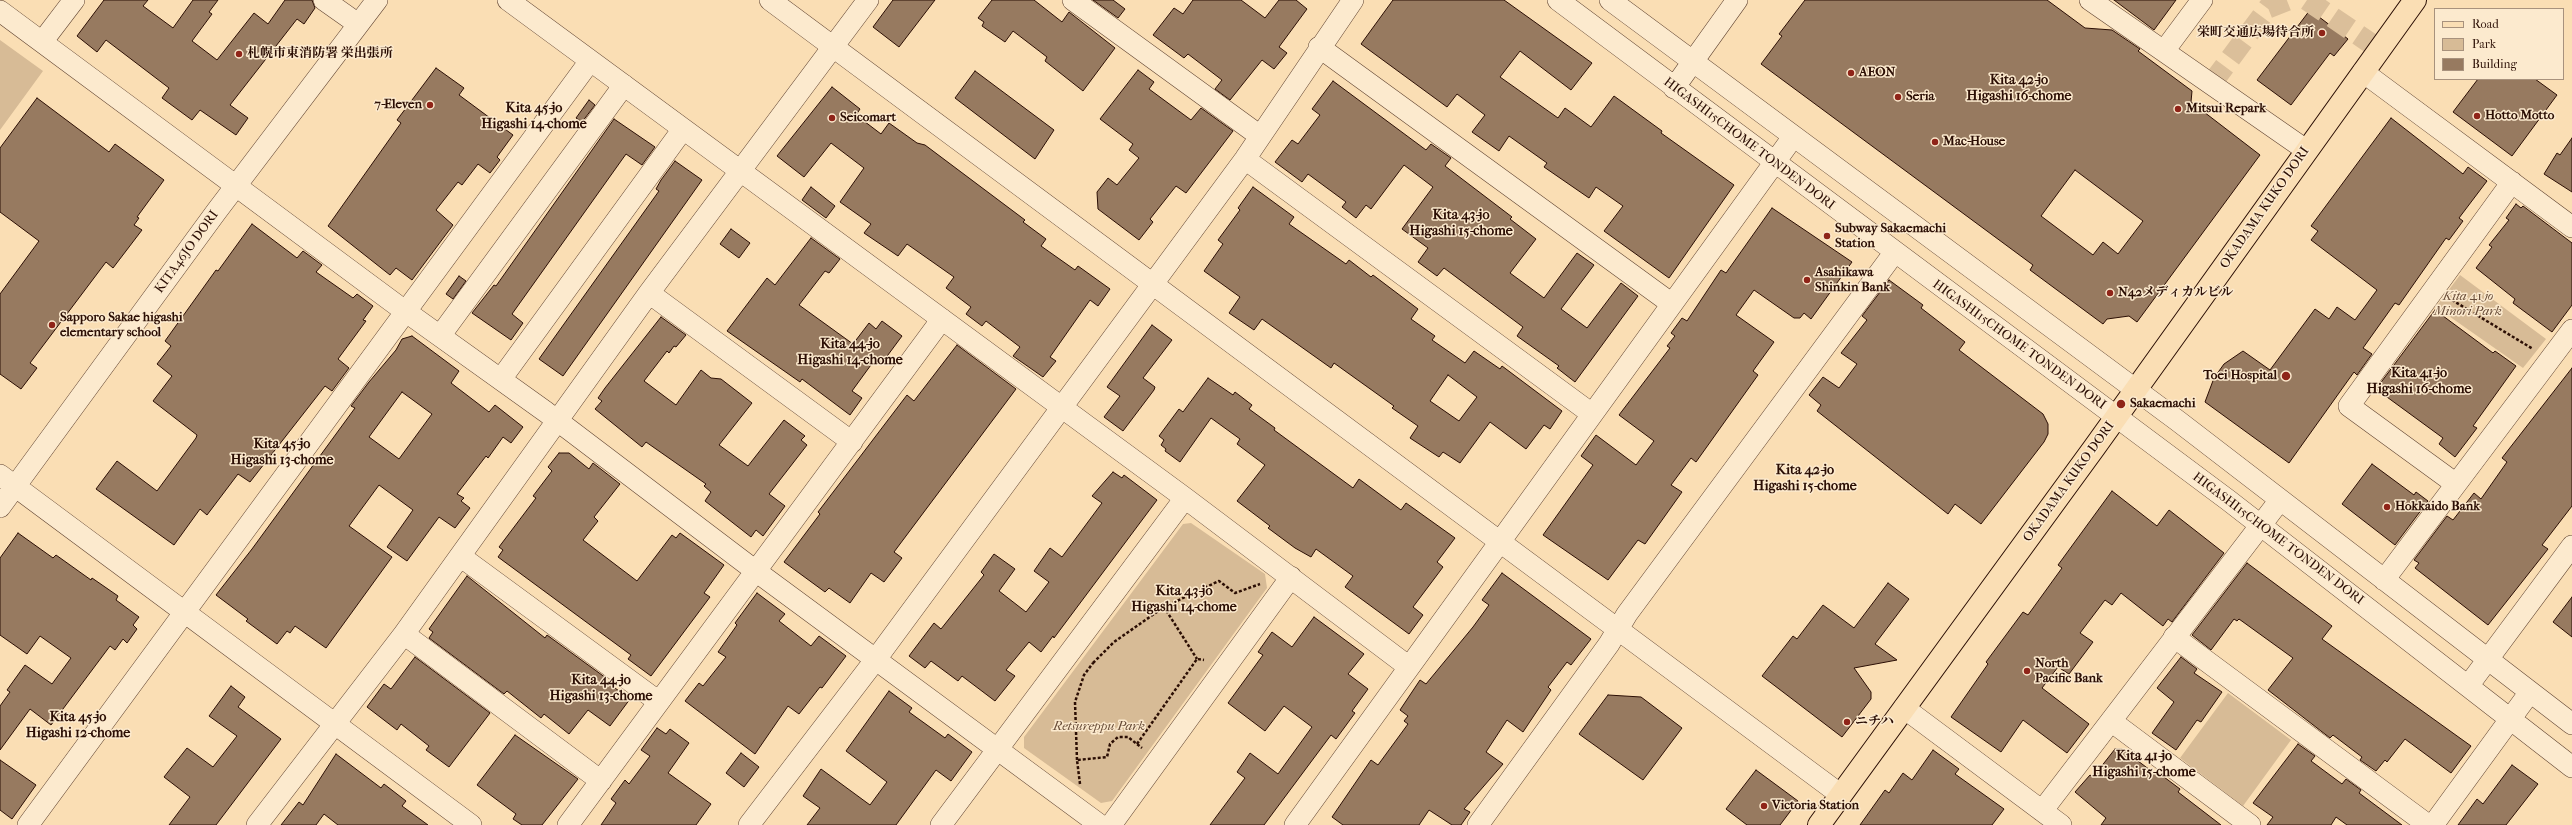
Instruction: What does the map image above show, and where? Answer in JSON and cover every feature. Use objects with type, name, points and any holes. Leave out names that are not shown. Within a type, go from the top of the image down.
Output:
[{"type":"main road","name":"OKADAMA KUKO DORI","points":[[1819,825],[2136,390],[2306,150],[2415,0]]},
{"type":"street","points":[[42,42],[74,0]]},
{"type":"street","points":[[324,0],[358,24]]},
{"type":"street","name":"KITA46JO DORI","points":[[0,507],[8,481],[236,186],[377,0]]},
{"type":"street","points":[[508,0],[1185,498],[1409,667]]},
{"type":"street","points":[[770,0],[834,46],[1151,284],[1500,540],[1841,795]]},
{"type":"street","points":[[257,825],[404,634],[649,293],[868,0]]},
{"type":"street","points":[[1073,0],[1260,136]]},
{"type":"street","name":"HIGASHI15CHOME TONDEN DORI","points":[[1558,0],[1894,253],[2117,416],[2572,766]]},
{"type":"street","points":[[1610,0],[1792,137],[2136,390],[2572,724]]},
{"type":"street","points":[[1674,88],[1737,0]]},
{"type":"street","points":[[2090,0],[2306,150]]},
{"type":"street","points":[[2164,51],[2202,0]]},
{"type":"street","points":[[750,825],[876,659],[1260,136],[1347,2]]},
{"type":"street","points":[[0,11],[440,336],[558,421],[757,572],[1100,825]]},
{"type":"street","points":[[1319,47],[1672,304]]},
{"type":"street","points":[[28,825],[590,61]]},
{"type":"street","points":[[2363,72],[2572,227]]},
{"type":"street","points":[[440,336],[624,85]]},
{"type":"street","points":[[501,379],[683,129]]},
{"type":"street","points":[[1295,825],[1792,137]]},
{"type":"street","points":[[1244,158],[1592,414]]},
{"type":"street","points":[[2456,484],[2349,406],[2512,182]]},
{"type":"street","points":[[1478,825],[1604,650],[1617,628],[1894,253]]},
{"type":"street","points":[[649,293],[852,442]]},
{"type":"street","points":[[568,825],[757,572],[942,320]]},
{"type":"street","points":[[2384,580],[2572,330]]},
{"type":"street","points":[[8,481],[184,614],[336,724],[471,825]]},
{"type":"street","points":[[941,825],[1185,498]]},
{"type":"street","points":[[2042,811],[2280,500]]},
{"type":"street","points":[[2468,686],[2572,546]]},
{"type":"street","points":[[460,556],[659,702]]},
{"type":"street","points":[[1111,825],[1291,577]]},
{"type":"street","points":[[404,634],[601,781]]},
{"type":"street","points":[[2174,637],[2428,825]]},
{"type":"street","points":[[2434,825],[2530,692]]},
{"type":"street","points":[[1904,708],[2061,825]]},
{"type":"street","points":[[2111,721],[2250,825]]},
{"type":"path","points":[[2451,300],[2538,352]]},
{"type":"path","points":[[1082,791],[1077,760],[1075,702],[1084,675],[1093,663],[1114,642],[1164,607],[1219,582],[1235,593],[1264,582]]},
{"type":"path","points":[[1164,607],[1197,659],[1210,661]]},
{"type":"path","points":[[1136,744],[1197,659]]},
{"type":"path","points":[[1088,660],[1093,663]]},
{"type":"path","points":[[1077,760],[1107,757],[1110,744],[1118,737],[1128,737],[1145,751]]},
{"type":"green space","points":[[0,40],[43,71],[0,130]]},
{"type":"green space","name":"Kita 41 jo Minori Park","points":[[2460,275],[2546,339],[2523,368],[2436,307]]},
{"type":"green space","name":"Retsureppu Park","points":[[1191,523],[1265,574],[1267,588],[1112,801],[1101,803],[1024,748],[1024,737],[1183,524]]},
{"type":"green space","points":[[2228,693],[2291,740],[2243,806],[2180,758]]},
{"type":"building","points":[[104,0],[148,0],[143,6],[173,28],[193,0],[218,0],[209,12],[212,14],[192,41],[217,60],[254,13],[268,24],[285,0],[312,0],[315,8],[304,24],[297,19],[230,105],[248,118],[236,135],[200,110],[192,120],[162,98],[169,88],[106,40],[97,52],[77,36]]},
{"type":"building","points":[[893,0],[935,0],[899,47],[873,27]]},
{"type":"building","points":[[992,0],[1034,0],[1062,22],[1069,12],[1115,48],[1083,91],[1045,61],[1047,57],[1013,31],[1005,42],[982,26],[984,22],[978,18]]},
{"type":"building","points":[[1093,0],[1113,0],[1125,9],[1118,18]]},
{"type":"building","points":[[1193,0],[1241,0],[1265,18],[1279,0],[1296,0],[1307,9],[1279,47],[1287,53],[1274,69],[1262,60],[1230,100],[1215,89],[1222,80],[1188,54],[1184,58],[1153,35],[1174,8],[1183,14]]},
{"type":"building","points":[[1393,0],[1504,0],[1592,63],[1571,90],[1520,51],[1500,77],[1558,118],[1565,108],[1591,127],[1614,96],[1662,131],[1661,133],[1734,185],[1669,278],[1604,231],[1623,206],[1596,187],[1589,198],[1544,167],[1547,163],[1509,136],[1499,151],[1472,132],[1485,115],[1457,94],[1447,107],[1361,44]]},
{"type":"building","points":[[1805,0],[2047,0],[2085,28],[2112,30],[2140,49],[2138,51],[2192,91],[2191,102],[2260,155],[2137,322],[2129,316],[2107,319],[2103,324],[2030,270],[2033,265],[1761,64],[1782,36],[1779,34]],"holes":[[[2075,170],[2143,221],[2118,254],[2103,242],[2093,255],[2041,216]]]},
{"type":"building","points":[[2114,0],[2176,0],[2154,30]]},
{"type":"building","points":[[2310,10],[2348,39],[2334,56],[2330,53],[2291,105],[2257,80]]},
{"type":"building","points":[[436,68],[464,88],[459,95],[513,135],[497,157],[500,160],[490,173],[478,164],[462,185],[458,182],[436,210],[453,225],[412,280],[396,268],[390,275],[328,226],[401,123],[397,120]]},
{"type":"building","points":[[1138,70],[1154,82],[1149,89],[1191,120],[1201,108],[1233,131],[1186,193],[1176,186],[1150,219],[1153,222],[1139,240],[1098,209],[1097,192],[1108,178],[1117,185],[1139,158],[1129,150],[1133,144],[1100,119]]},
{"type":"building","points":[[975,71],[1054,130],[1035,159],[955,98]]},
{"type":"building","points":[[2477,80],[2536,80],[2557,95],[2512,156],[2453,112]]},
{"type":"building","points":[[1333,81],[1426,150],[1431,144],[1451,158],[1445,166],[1512,217],[1510,219],[1536,239],[1510,273],[1544,298],[1577,253],[1594,265],[1561,309],[1587,328],[1621,283],[1638,296],[1575,382],[1557,368],[1559,366],[1517,336],[1523,327],[1444,268],[1437,276],[1418,262],[1428,248],[1402,229],[1433,187],[1404,165],[1371,209],[1366,205],[1356,218],[1342,207],[1346,202],[1308,174],[1302,182],[1275,162],[1292,140],[1298,144],[1320,115],[1312,109]]},
{"type":"building","points":[[832,87],[860,109],[856,115],[881,134],[889,123],[917,143],[925,145],[1025,220],[1023,222],[1046,239],[1041,246],[1075,270],[1078,266],[1110,289],[1098,306],[1090,300],[1050,357],[1056,361],[1043,377],[1013,356],[1020,347],[986,321],[982,326],[966,314],[971,307],[946,288],[954,277],[907,244],[898,256],[864,233],[871,224],[840,202],[864,168],[831,143],[804,177],[777,156]]},
{"type":"building","points":[[37,98],[109,152],[115,144],[164,180],[137,217],[139,218],[134,225],[142,230],[113,268],[106,262],[30,363],[37,368],[21,389],[0,374],[0,294],[39,241],[0,212],[0,148]]},
{"type":"building","points":[[589,100],[595,105],[582,122],[576,118]]},
{"type":"building","points":[[2391,118],[2463,174],[2468,167],[2487,181],[2459,218],[2463,221],[2449,240],[2446,238],[2399,305],[2395,303],[2363,348],[2372,354],[2357,375],[2354,372],[2289,463],[2205,402],[2214,378],[2224,364],[2243,351],[2270,370],[2315,309],[2329,319],[2337,307],[2355,320],[2377,290],[2311,240],[2318,231],[2311,226]]},
{"type":"building","points":[[614,119],[655,147],[642,165],[626,154],[512,314],[523,323],[511,340],[472,313],[494,285],[496,286]]},
{"type":"building","points":[[2572,138],[2572,192],[2544,174],[2557,153],[2560,155]]},
{"type":"building","points":[[675,161],[702,180],[563,376],[539,359],[659,191],[656,189]]},
{"type":"building","points":[[811,187],[835,206],[826,218],[802,200]]},
{"type":"building","points":[[1253,187],[1294,217],[1289,224],[1346,264],[1349,260],[1371,277],[1373,275],[1418,309],[1411,319],[1435,336],[1432,340],[1465,363],[1474,351],[1500,369],[1502,366],[1562,411],[1550,429],[1544,425],[1526,449],[1490,422],[1460,463],[1443,452],[1439,457],[1410,438],[1418,426],[1392,408],[1394,406],[1334,363],[1331,368],[1262,319],[1254,330],[1229,313],[1240,297],[1204,271],[1223,244],[1218,240],[1240,210],[1238,208]],"holes":[[[1448,375],[1477,397],[1459,421],[1430,401]]]},
{"type":"building","points":[[2516,204],[2521,208],[2523,206],[2572,243],[2572,305],[2552,332],[2513,303],[2515,299],[2476,268],[2492,247],[2489,245],[2509,220],[2506,218]]},
{"type":"building","points":[[1772,208],[1852,262],[1811,319],[1804,313],[1800,318],[1794,318],[1754,290],[1736,315],[1774,342],[1753,371],[1758,375],[1696,462],[1691,458],[1671,485],[1682,492],[1645,544],[1638,540],[1608,580],[1543,535],[1593,465],[1581,456],[1596,435],[1636,465],[1654,441],[1619,415],[1670,348],[1667,346],[1675,336],[1671,333],[1682,318],[1687,321],[1721,270],[1726,273]]},
{"type":"building","points":[[252,224],[297,258],[303,251],[322,265],[316,272],[353,298],[357,294],[373,306],[363,320],[366,321],[338,359],[349,368],[332,391],[325,386],[250,482],[238,474],[207,515],[200,509],[174,545],[96,489],[117,461],[157,491],[196,438],[197,435],[153,401],[172,376],[157,364],[171,346],[165,341],[216,270],[218,271]]},
{"type":"building","points":[[731,229],[750,243],[739,258],[720,244]]},
{"type":"building","points":[[811,238],[840,259],[829,273],[825,271],[799,305],[853,344],[869,323],[876,329],[882,321],[902,336],[882,363],[876,358],[852,391],[862,398],[850,415],[802,379],[800,382],[727,331],[767,278],[775,285]]},
{"type":"building","points":[[459,276],[466,281],[453,299],[446,294]]},
{"type":"building","points":[[1889,280],[1923,305],[1921,308],[1965,342],[1959,350],[2043,414],[2048,424],[2048,434],[2044,442],[1981,524],[1955,504],[1948,514],[1817,411],[1821,405],[1809,395],[1823,377],[1839,388],[1857,364],[1841,353],[1867,320],[1862,316]]},
{"type":"building","points":[[2435,310],[2493,353],[2495,351],[2516,366],[2473,426],[2477,428],[2455,457],[2439,444],[2443,438],[2376,389]]},
{"type":"building","points":[[661,317],[686,335],[669,353],[667,351],[644,381],[676,405],[701,370],[711,378],[721,379],[752,403],[719,445],[748,466],[784,420],[805,436],[801,440],[807,445],[769,494],[785,506],[763,536],[756,530],[751,537],[705,501],[711,492],[704,486],[706,484],[646,442],[642,447],[595,409],[602,401],[598,398],[605,388]]},
{"type":"building","points":[[1152,325],[1172,340],[1143,378],[1155,387],[1154,390],[1123,431],[1104,417],[1120,396],[1107,387]]},
{"type":"building","points":[[412,336],[459,371],[451,383],[489,412],[495,405],[523,427],[511,443],[503,437],[488,458],[486,456],[457,494],[464,498],[461,501],[470,508],[455,528],[439,517],[407,561],[387,547],[413,510],[379,485],[349,526],[392,557],[326,648],[295,626],[290,633],[287,631],[277,644],[246,621],[248,619],[216,595],[252,549],[355,408],[351,406],[396,350],[402,339]],"holes":[[[402,392],[432,414],[399,459],[369,437]]]},
{"type":"building","points":[[957,345],[1016,389],[894,552],[902,558],[884,582],[871,573],[850,603],[829,588],[825,592],[784,562],[820,514],[818,512],[907,395],[914,401]]},
{"type":"building","points":[[2572,368],[2572,506],[2542,545],[2548,549],[2488,625],[2415,568],[2419,563],[2414,560],[2447,516],[2453,520],[2474,493],[2481,499],[2507,462],[2502,458]]},
{"type":"building","points":[[1208,378],[1233,395],[1235,392],[1252,405],[1249,409],[1275,428],[1274,430],[1353,488],[1359,479],[1401,510],[1406,503],[1455,538],[1437,562],[1443,567],[1413,607],[1423,615],[1409,634],[1345,587],[1353,576],[1316,549],[1311,557],[1295,548],[1268,528],[1270,526],[1237,501],[1265,465],[1237,444],[1240,439],[1211,418],[1180,462],[1165,451],[1166,449],[1161,445],[1164,440],[1159,436],[1179,409],[1183,412]]},
{"type":"building","points":[[559,453],[569,453],[589,469],[593,463],[620,484],[594,517],[598,521],[583,540],[637,581],[672,535],[676,538],[680,533],[724,565],[704,593],[710,597],[651,676],[628,659],[631,655],[498,557],[503,550],[499,547],[536,498],[533,496],[552,471],[548,467]]},
{"type":"building","points":[[2372,464],[2414,495],[2416,492],[2428,501],[2395,545],[2342,504]]},
{"type":"building","points":[[1113,472],[1122,478],[1124,475],[1157,500],[1054,638],[1053,636],[1041,652],[1029,642],[1006,670],[1015,676],[995,701],[962,676],[958,681],[931,661],[925,668],[909,656],[934,623],[941,629],[984,575],[981,572],[994,554],[1015,569],[999,591],[1026,612],[1049,582],[1034,571],[1050,548],[1062,557],[1102,503],[1092,496]]},
{"type":"building","points":[[2112,491],[2157,526],[2169,510],[2224,553],[2172,622],[2168,619],[2163,626],[2121,593],[2112,605],[2105,600],[2080,633],[2093,642],[2069,674],[2058,667],[2042,688],[2089,724],[2067,753],[2023,720],[2001,752],[1951,717],[1988,664],[1986,662],[2023,612],[2028,615],[2062,568],[2058,565]]},
{"type":"building","points":[[18,533],[53,558],[56,555],[91,580],[92,578],[118,596],[116,600],[139,617],[133,625],[137,629],[127,643],[123,639],[115,650],[110,646],[51,725],[30,709],[0,750],[0,706],[10,692],[7,690],[25,665],[52,684],[71,658],[40,636],[27,654],[0,635],[0,558]]},
{"type":"building","points":[[2247,563],[2332,626],[2322,639],[2471,746],[2451,773],[2405,739],[2387,762],[2385,760],[2376,771],[2360,760],[2362,757],[2333,735],[2330,738],[2268,690],[2293,658],[2239,619],[2237,621],[2234,619],[2211,650],[2192,635]]},
{"type":"building","points":[[1502,573],[1591,639],[1571,665],[1567,662],[1548,687],[1551,690],[1523,732],[1507,720],[1486,752],[1503,764],[1464,809],[1470,812],[1461,825],[1452,825],[1429,810],[1419,825],[1343,825],[1332,817],[1371,760],[1378,765],[1408,724],[1404,721],[1408,716],[1400,710],[1420,680],[1426,684],[1473,627],[1489,605],[1482,600]]},
{"type":"building","points":[[467,576],[545,638],[547,635],[606,678],[604,680],[630,699],[610,726],[588,710],[569,734],[544,714],[541,718],[507,691],[504,694],[429,638],[433,632],[429,629]]},
{"type":"building","points":[[1888,583],[1909,599],[1875,644],[1897,660],[1854,668],[1871,692],[1871,699],[1842,737],[1762,676],[1793,636],[1797,639],[1823,605],[1854,628]]},
{"type":"building","points":[[757,593],[785,614],[779,621],[811,646],[819,636],[846,656],[822,688],[820,687],[799,714],[788,706],[755,754],[685,701],[699,683],[703,686],[726,657],[718,652],[737,625],[735,623]]},
{"type":"building","points":[[2572,597],[2572,637],[2553,622]]},
{"type":"building","points":[[1314,617],[1364,654],[1348,674],[1368,689],[1352,711],[1355,713],[1336,739],[1331,735],[1264,825],[1210,825],[1245,778],[1237,772],[1250,753],[1278,774],[1312,727],[1284,706],[1265,731],[1228,703],[1263,655],[1258,652],[1272,632],[1292,647]]},
{"type":"building","points":[[415,657],[490,713],[449,767],[426,750],[429,746],[401,724],[397,730],[367,707],[384,684],[391,689]]},
{"type":"building","points":[[2181,657],[2197,669],[2194,673],[2222,692],[2201,722],[2197,720],[2176,750],[2152,733],[2174,702],[2157,688]]},
{"type":"building","points":[[231,686],[245,697],[238,707],[281,739],[216,825],[169,825],[190,797],[164,777],[187,748],[213,767],[237,736],[209,716]]},
{"type":"building","points":[[889,691],[912,708],[909,712],[945,738],[948,734],[972,752],[951,781],[936,770],[896,825],[807,825],[820,808],[803,796],[821,769],[870,805],[887,782],[846,751]]},
{"type":"building","points":[[1608,695],[1641,697],[1682,728],[1643,780],[1579,734]]},
{"type":"building","points":[[657,728],[666,734],[670,729],[689,743],[668,773],[711,804],[696,825],[601,825],[616,803],[611,799],[625,780],[629,784],[650,756],[641,750]]},
{"type":"building","points":[[515,735],[578,779],[542,825],[522,825],[513,819],[516,814],[477,785]]},
{"type":"building","points":[[2298,744],[2315,756],[2311,761],[2342,784],[2346,779],[2361,790],[2359,793],[2402,825],[2347,825],[2336,817],[2331,825],[2267,825],[2273,817],[2253,803]]},
{"type":"building","points":[[2115,749],[2122,749],[2158,776],[2160,774],[2180,789],[2178,792],[2221,825],[2101,825],[2106,818],[2075,792],[2090,775],[2093,777]]},
{"type":"building","points":[[1933,750],[1959,769],[1955,774],[2004,809],[1992,825],[1860,825],[1885,790],[1889,793],[1903,773],[1912,780]]},
{"type":"building","points":[[741,753],[759,767],[744,787],[726,773]]},
{"type":"building","points":[[336,754],[381,788],[384,784],[406,801],[402,806],[428,825],[338,825],[324,814],[316,825],[281,825],[299,802],[303,805]]},
{"type":"building","points":[[0,760],[36,785],[12,819],[0,810]]},
{"type":"building","points":[[2512,765],[2538,784],[2506,825],[2458,825],[2477,799],[2483,804]]},
{"type":"building","points":[[1756,770],[1798,801],[1780,825],[1747,825],[1726,809]]},
{"type":"tunnel","points":[[2212,83],[2268,8],[2288,0]]},
{"type":"tunnel","points":[[2307,0],[2379,49]]},
{"type":"place","name":"栄町交通広場待合所","points":[[2322,33]]},
{"type":"place","name":"札幌市東消防署 栄出張所","points":[[239,54]]},
{"type":"place","name":"AEON","points":[[1851,73]]},
{"type":"place","name":"Seria","points":[[1898,97]]},
{"type":"place","name":"7-Eleven","points":[[430,105]]},
{"type":"place","name":"Mitsui Repark","points":[[2178,109]]},
{"type":"place","name":"Hotto Motto","points":[[2477,116]]},
{"type":"place","name":"Seicomart","points":[[832,118]]},
{"type":"place","name":"Mac-House","points":[[1935,142]]},
{"type":"place","name":"Subway Sakaemachi Station","points":[[1827,236]]},
{"type":"place","name":"Asahikawa Shinkin Bank","points":[[1807,280]]},
{"type":"place","name":"N42メディカルビル","points":[[2110,293]]},
{"type":"place","name":"Sapporo Sakae higashi elementary school","points":[[52,325]]},
{"type":"place","name":"Toei Hospital","points":[[2286,376]]},
{"type":"place","name":"Sakaemachi","points":[[2121,404]]},
{"type":"place","name":"Hokkaido Bank","points":[[2387,507]]},
{"type":"place","name":"North Pacific Bank","points":[[2027,671]]},
{"type":"place","name":"ニチハ","points":[[1847,722]]},
{"type":"place","name":"Victoria Station","points":[[1764,806]]},
{"type":"district","name":"Kita 42-jo Higashi 16-chome","points":[[2019,90]]},
{"type":"district","name":"Kita 45-jo Higashi 14-chome","points":[[534,118]]},
{"type":"district","name":"Kita 43-jo Higashi 15-chome","points":[[1461,224]]},
{"type":"district","name":"Kita 44-jo Higashi 14-chome","points":[[850,354]]},
{"type":"district","name":"Kita 41-jo Higashi 16-chome","points":[[2419,382]]},
{"type":"district","name":"Kita 45-jo Higashi 13-chome","points":[[282,454]]},
{"type":"district","name":"Kita 42-jo Higashi 15-chome","points":[[1805,480]]},
{"type":"district","name":"Kita 43-jo Higashi 14-chome","points":[[1184,600]]},
{"type":"district","name":"Kita 44-jo Higashi 13-chome","points":[[601,690]]},
{"type":"district","name":"Kita 45-jo Higashi 12-chome","points":[[78,726]]},
{"type":"district","name":"Kita 41-jo Higashi 15-chome","points":[[2144,766]]}]
